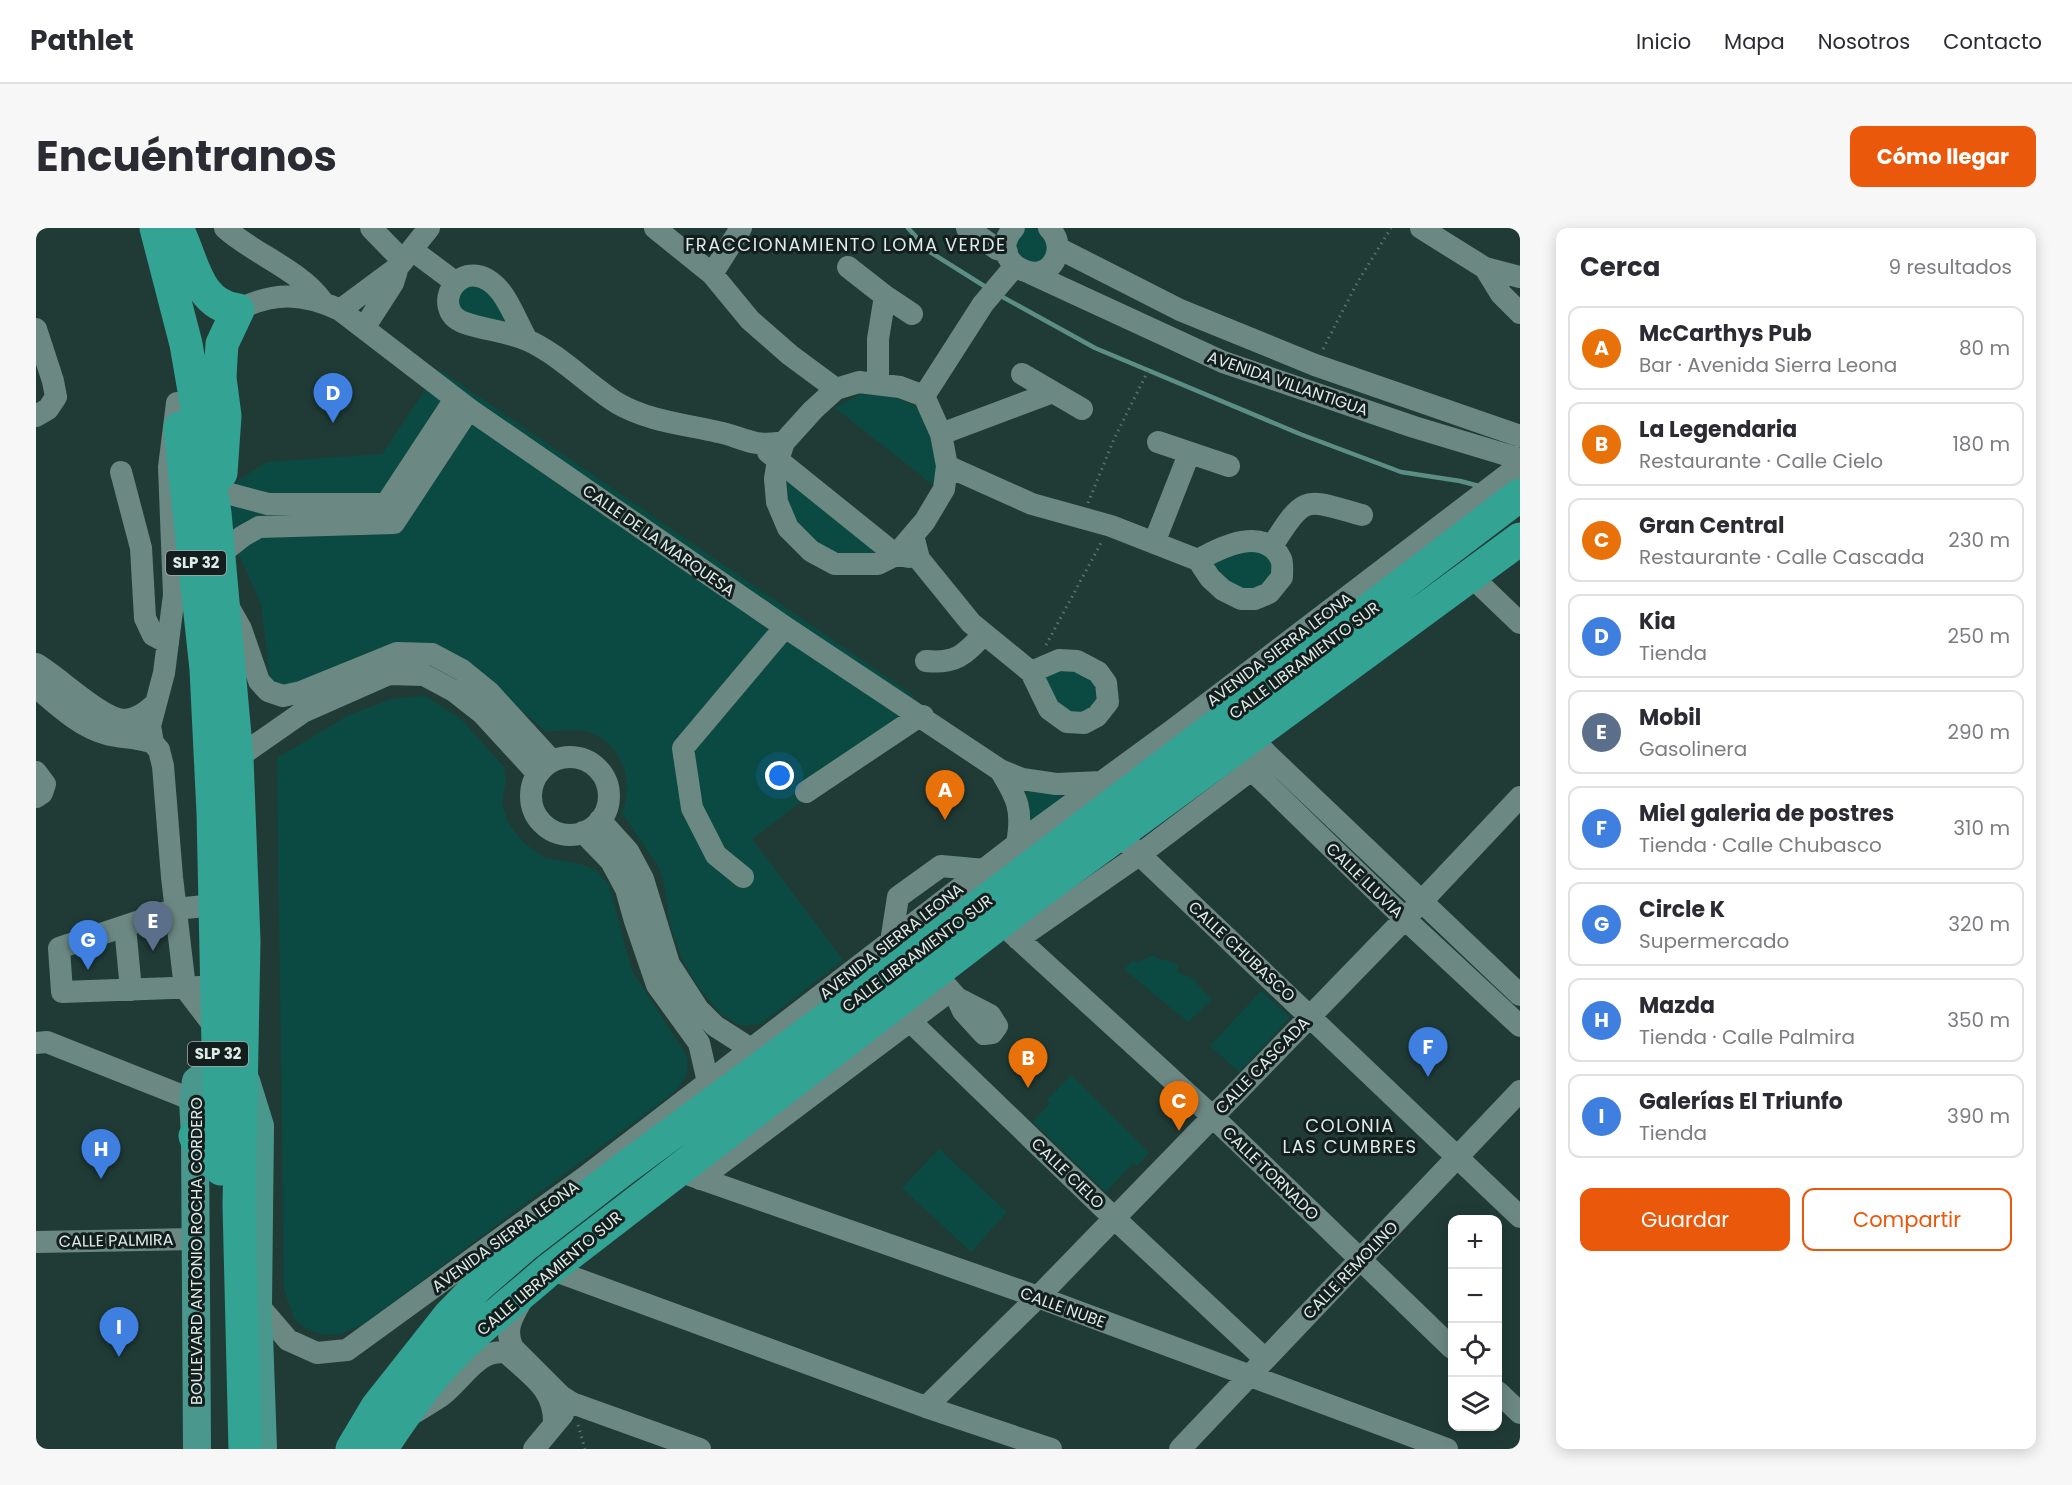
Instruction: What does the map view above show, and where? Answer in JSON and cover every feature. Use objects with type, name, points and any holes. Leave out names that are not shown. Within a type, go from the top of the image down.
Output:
[{"type":"highway","name":"SLP 32","points":[[134,228],[165,344],[177,403],[206,669],[213,813],[214,904],[200,987],[230,1067]]},
{"type":"highway","name":"SLP 32","points":[[156,228],[186,344],[217,502],[237,758],[244,941],[230,1067],[230,1204],[222,1449]]},
{"type":"highway","points":[[177,228],[205,292],[221,306],[238,310],[222,344],[220,378],[225,416],[224,457],[217,502]]},
{"type":"highway","name":"CALLE LIBRAMIENTO SUR","points":[[1000,922],[1033,897],[1129,845],[1242,743],[1262,692],[1340,632],[1511,487]]},
{"type":"highway","name":"CALLE LIBRAMIENTO SUR","points":[[389,1436],[433,1377],[460,1349],[539,1279],[688,1174],[799,1091],[930,971],[1000,922],[1518,540]]},
{"type":"highway","points":[[1340,632],[1380,572]]},
{"type":"highway","points":[[1174,729],[1262,692]]},
{"type":"highway","name":"CALLE LIBRAMIENTO SUR","points":[[352,1449],[377,1407],[449,1316],[478,1286],[524,1246],[621,1171],[892,1004]]},
{"type":"highway","name":"SLP 32","points":[[230,1067],[206,1101],[230,1204],[245,1449]]},
{"type":"highway","points":[[195,1136],[221,1169]]},
{"type":"highway","points":[[584,1178],[621,1171]]},
{"type":"main road","points":[[230,1067],[260,1126],[258,1305],[263,1449]]},
{"type":"main road","name":"BOULEVARD ANTONIO ROCHA CORDERO","points":[[197,1449],[195,1136],[206,1101]]},
{"type":"street","name":"CALLE DE LA MARQUESA","points":[[225,228],[242,243],[302,280],[332,306],[462,404],[786,627],[923,716],[1000,770],[1022,779],[1056,784],[1102,782]]},
{"type":"street","points":[[353,228],[358,228]]},
{"type":"street","points":[[371,228],[404,259],[455,282]]},
{"type":"street","points":[[364,328],[393,283],[404,259],[429,228]]},
{"type":"street","points":[[655,228],[712,274],[750,320],[790,355],[836,389]]},
{"type":"street","points":[[712,274],[741,228]]},
{"type":"street","name":"AVENIDA VILLANTIGUA","points":[[967,228],[997,249],[1013,267],[1223,362],[1414,427],[1520,459]]},
{"type":"street","points":[[924,396],[983,304],[1013,267],[1008,238],[1014,228]]},
{"type":"street","points":[[1421,228],[1485,268],[1520,277]]},
{"type":"street","points":[[1013,267],[1038,272],[1052,263],[1053,238]]},
{"type":"street","name":"AVENIDA VILLANTIGUA","points":[[1053,238],[1180,310],[1315,365],[1520,436]]},
{"type":"street","points":[[332,306],[404,259]]},
{"type":"street","points":[[848,267],[912,314]]},
{"type":"street","points":[[1485,268],[1501,294],[1520,313]]},
{"type":"street","points":[[527,340],[501,291],[482,275],[470,274],[455,282],[447,303],[450,313],[461,321],[527,340],[576,372],[617,403],[647,416],[720,432],[781,451],[896,555],[919,559]]},
{"type":"street","name":"CALLE DE LA MARQUESA","points":[[238,310],[265,298],[283,296],[332,306]]},
{"type":"street","points":[[878,383],[878,339],[885,296]]},
{"type":"street","points":[[36,330],[56,397],[48,409],[36,416]]},
{"type":"street","points":[[1022,374],[1082,409]]},
{"type":"street","points":[[860,382],[878,383],[900,387],[924,396],[941,434],[947,466],[944,489],[925,521],[896,555],[878,564],[835,564],[811,551],[788,528],[777,502],[775,479],[781,451],[813,410],[836,389],[860,382]]},
{"type":"street","points":[[941,434],[1053,393]]},
{"type":"street","points":[[177,403],[169,467],[174,595],[164,673],[150,726],[153,743],[161,757],[176,909],[200,987],[62,992],[59,948],[176,909],[214,904]]},
{"type":"street","points":[[217,502],[386,504],[462,404]]},
{"type":"street","points":[[220,554],[259,527],[394,523],[462,404]]},
{"type":"street","points":[[1414,427],[1426,418],[1428,411],[1426,404]]},
{"type":"street","points":[[1158,442],[1229,466]]},
{"type":"street","points":[[1154,543],[1189,454]]},
{"type":"street","name":"AVENIDA SIERRA LEONA","points":[[258,1305],[288,1340],[317,1353],[347,1350],[584,1178],[751,1049],[930,971],[985,870],[1462,510],[1511,487],[1520,465]]},
{"type":"street","points":[[947,466],[1032,504],[1111,526],[1198,560],[1210,578],[1223,590],[1241,599],[1256,599],[1269,593],[1282,577],[1282,560],[1272,546],[1253,540],[1222,547],[1198,560]]},
{"type":"street","points":[[121,472],[141,548],[145,618],[153,635],[168,643]]},
{"type":"street","points":[[1272,546],[1297,511],[1305,504],[1315,502],[1362,515]]},
{"type":"street","points":[[913,535],[919,559],[971,623],[1031,672]]},
{"type":"street","points":[[1471,576],[1520,623]]},
{"type":"street","points":[[224,600],[241,629],[259,681],[268,691],[283,696],[301,692],[397,653],[432,654],[462,670],[489,692],[545,768]]},
{"type":"street","points":[[743,877],[716,855],[692,808],[683,748],[786,627]]},
{"type":"street","points":[[926,661],[942,663],[962,657],[984,634]]},
{"type":"street","points":[[36,664],[99,710],[118,719],[134,718],[145,714],[154,705]]},
{"type":"street","points":[[237,758],[303,712],[389,674],[424,675],[454,691],[545,768]]},
{"type":"street","points":[[36,687],[82,723],[95,730],[144,739],[153,743]]},
{"type":"street","points":[[806,792],[923,716]]},
{"type":"street","name":"CALLE LLUVIA","points":[[1242,743],[1422,901],[1520,995]]},
{"type":"street","name":"CALLE LLUVIA","points":[[1242,743],[1405,919],[1520,1026]]},
{"type":"street","points":[[561,758],[580,758],[597,768],[603,775],[608,791],[607,808],[592,826],[564,834],[555,831],[540,819],[532,802],[533,783],[545,768],[561,758]]},
{"type":"street","name":"CALLE DE LA MARQUESA","points":[[1000,770],[1013,791],[1020,809],[1021,826],[1017,844]]},
{"type":"street","points":[[36,772],[45,784],[42,793],[36,797]]},
{"type":"street","name":"CALLE CASCADA","points":[[926,1407],[1038,1297],[1405,919],[1520,797]]},
{"type":"street","points":[[592,826],[628,851],[643,879],[669,964],[698,1009],[715,1026],[751,1049]]},
{"type":"street","points":[[592,826],[626,889],[657,985],[699,1043],[708,1082]]},
{"type":"street","name":"CALLE CHUBASCO","points":[[1129,845],[1520,1217]]},
{"type":"street","points":[[892,1004],[930,971],[898,897],[941,866],[985,870]]},
{"type":"street","name":"CALLE TORNADO","points":[[1000,922],[1212,1116],[1448,1344]]},
{"type":"street","points":[[124,926],[131,990]]},
{"type":"street","name":"CALLE CIELO","points":[[892,1004],[1114,1218],[1265,1359]]},
{"type":"street","points":[[36,1043],[47,1042],[206,1101]]},
{"type":"street","name":"CALLE REMOLINO","points":[[1180,1449],[1520,1091]]},
{"type":"street","name":"CALLE NUBE","points":[[688,1174],[1038,1297],[1447,1449]]},
{"type":"street","name":"CALLE PALMIRA","points":[[36,1242],[195,1239]]},
{"type":"street","points":[[554,1424],[553,1404],[546,1391],[510,1350],[508,1333],[510,1324],[539,1279],[1050,1449]]},
{"type":"street","points":[[510,1350],[561,1396],[572,1403],[700,1449]]},
{"type":"street","points":[[389,1436],[442,1395],[484,1356],[510,1350]]},
{"type":"street","points":[[1502,1397],[1520,1413]]},
{"type":"street","points":[[534,1449],[572,1403]]},
{"type":"path","points":[[1315,365],[1357,283],[1391,228]]},
{"type":"path","points":[[1082,517],[1114,439],[1148,370]]},
{"type":"path","points":[[1031,672],[1111,526]]},
{"type":"green space","points":[[1025,228],[1039,228],[1045,231],[1051,257],[1026,267],[1013,240]]},
{"type":"green space","points":[[482,280],[517,331],[469,320],[458,302],[463,289]]},
{"type":"green space","points":[[439,369],[914,696],[894,727],[867,752],[752,839],[843,960],[761,1024],[742,1026],[722,1015],[699,988],[682,959],[671,927],[663,879],[658,866],[622,813],[627,787],[622,763],[616,752],[597,735],[570,730],[546,732],[502,693],[412,646],[370,651],[290,687],[278,686],[270,678],[261,604],[239,555],[232,530],[229,489],[267,462],[382,454]]},
{"type":"green space","points":[[864,392],[888,394],[915,406],[936,434],[937,488],[835,408]]},
{"type":"green space","points":[[786,475],[882,551],[862,560],[816,548],[789,515]]},
{"type":"green space","points":[[1251,548],[1266,553],[1275,563],[1266,589],[1241,592],[1209,562]]},
{"type":"green space","points":[[1072,670],[1093,676],[1100,704],[1072,716],[1053,701],[1042,683],[1046,674]]},
{"type":"green space","points":[[425,696],[461,719],[504,767],[506,781],[502,802],[508,823],[523,842],[545,858],[581,864],[596,870],[609,885],[632,971],[687,1056],[687,1069],[682,1083],[669,1096],[364,1324],[341,1334],[325,1335],[308,1330],[295,1320],[284,1290],[277,758],[347,716],[391,699]]},
{"type":"green space","points":[[1026,787],[1074,792],[1028,828]]},
{"type":"green space","points":[[1154,955],[1156,958],[1178,964],[1177,972],[1191,977],[1212,1000],[1188,1022],[1124,969],[1134,960],[1136,963]]},
{"type":"green space","points":[[1261,991],[1290,1017],[1239,1072],[1210,1046]]},
{"type":"green space","points":[[1071,1075],[1149,1153],[1137,1166],[1133,1163],[1106,1192],[1033,1122],[1050,1103],[1047,1100]]},
{"type":"green space","points":[[939,1149],[1007,1212],[971,1252],[902,1188]]},
{"type":"waterway","points":[[908,228],[930,252],[989,289]]},
{"type":"waterway","points":[[999,295],[1095,348],[1300,434],[1401,472],[1479,486]]},
{"type":"place","name":"Kia","points":[[333,423]]},
{"type":"place","name":"McCarthys Pub","points":[[945,820]]},
{"type":"place","name":"Mobil","points":[[153,951]]},
{"type":"place","name":"Circle K","points":[[88,970]]},
{"type":"place","name":"Miel galeria de postres","points":[[1428,1077]]},
{"type":"place","name":"La Legendaria","points":[[1028,1088]]},
{"type":"place","name":"Gran Central","points":[[1179,1131]]},
{"type":"place","name":"Mazda","points":[[101,1179]]},
{"type":"place","name":"Galerías El Triunfo","points":[[119,1357]]},
{"type":"district","name":"FRACCIONAMIENTO LOMA VERDE","points":[[846,245]]},
{"type":"district","name":"COLONIA LAS CUMBRES","points":[[1350,1136]]}]
